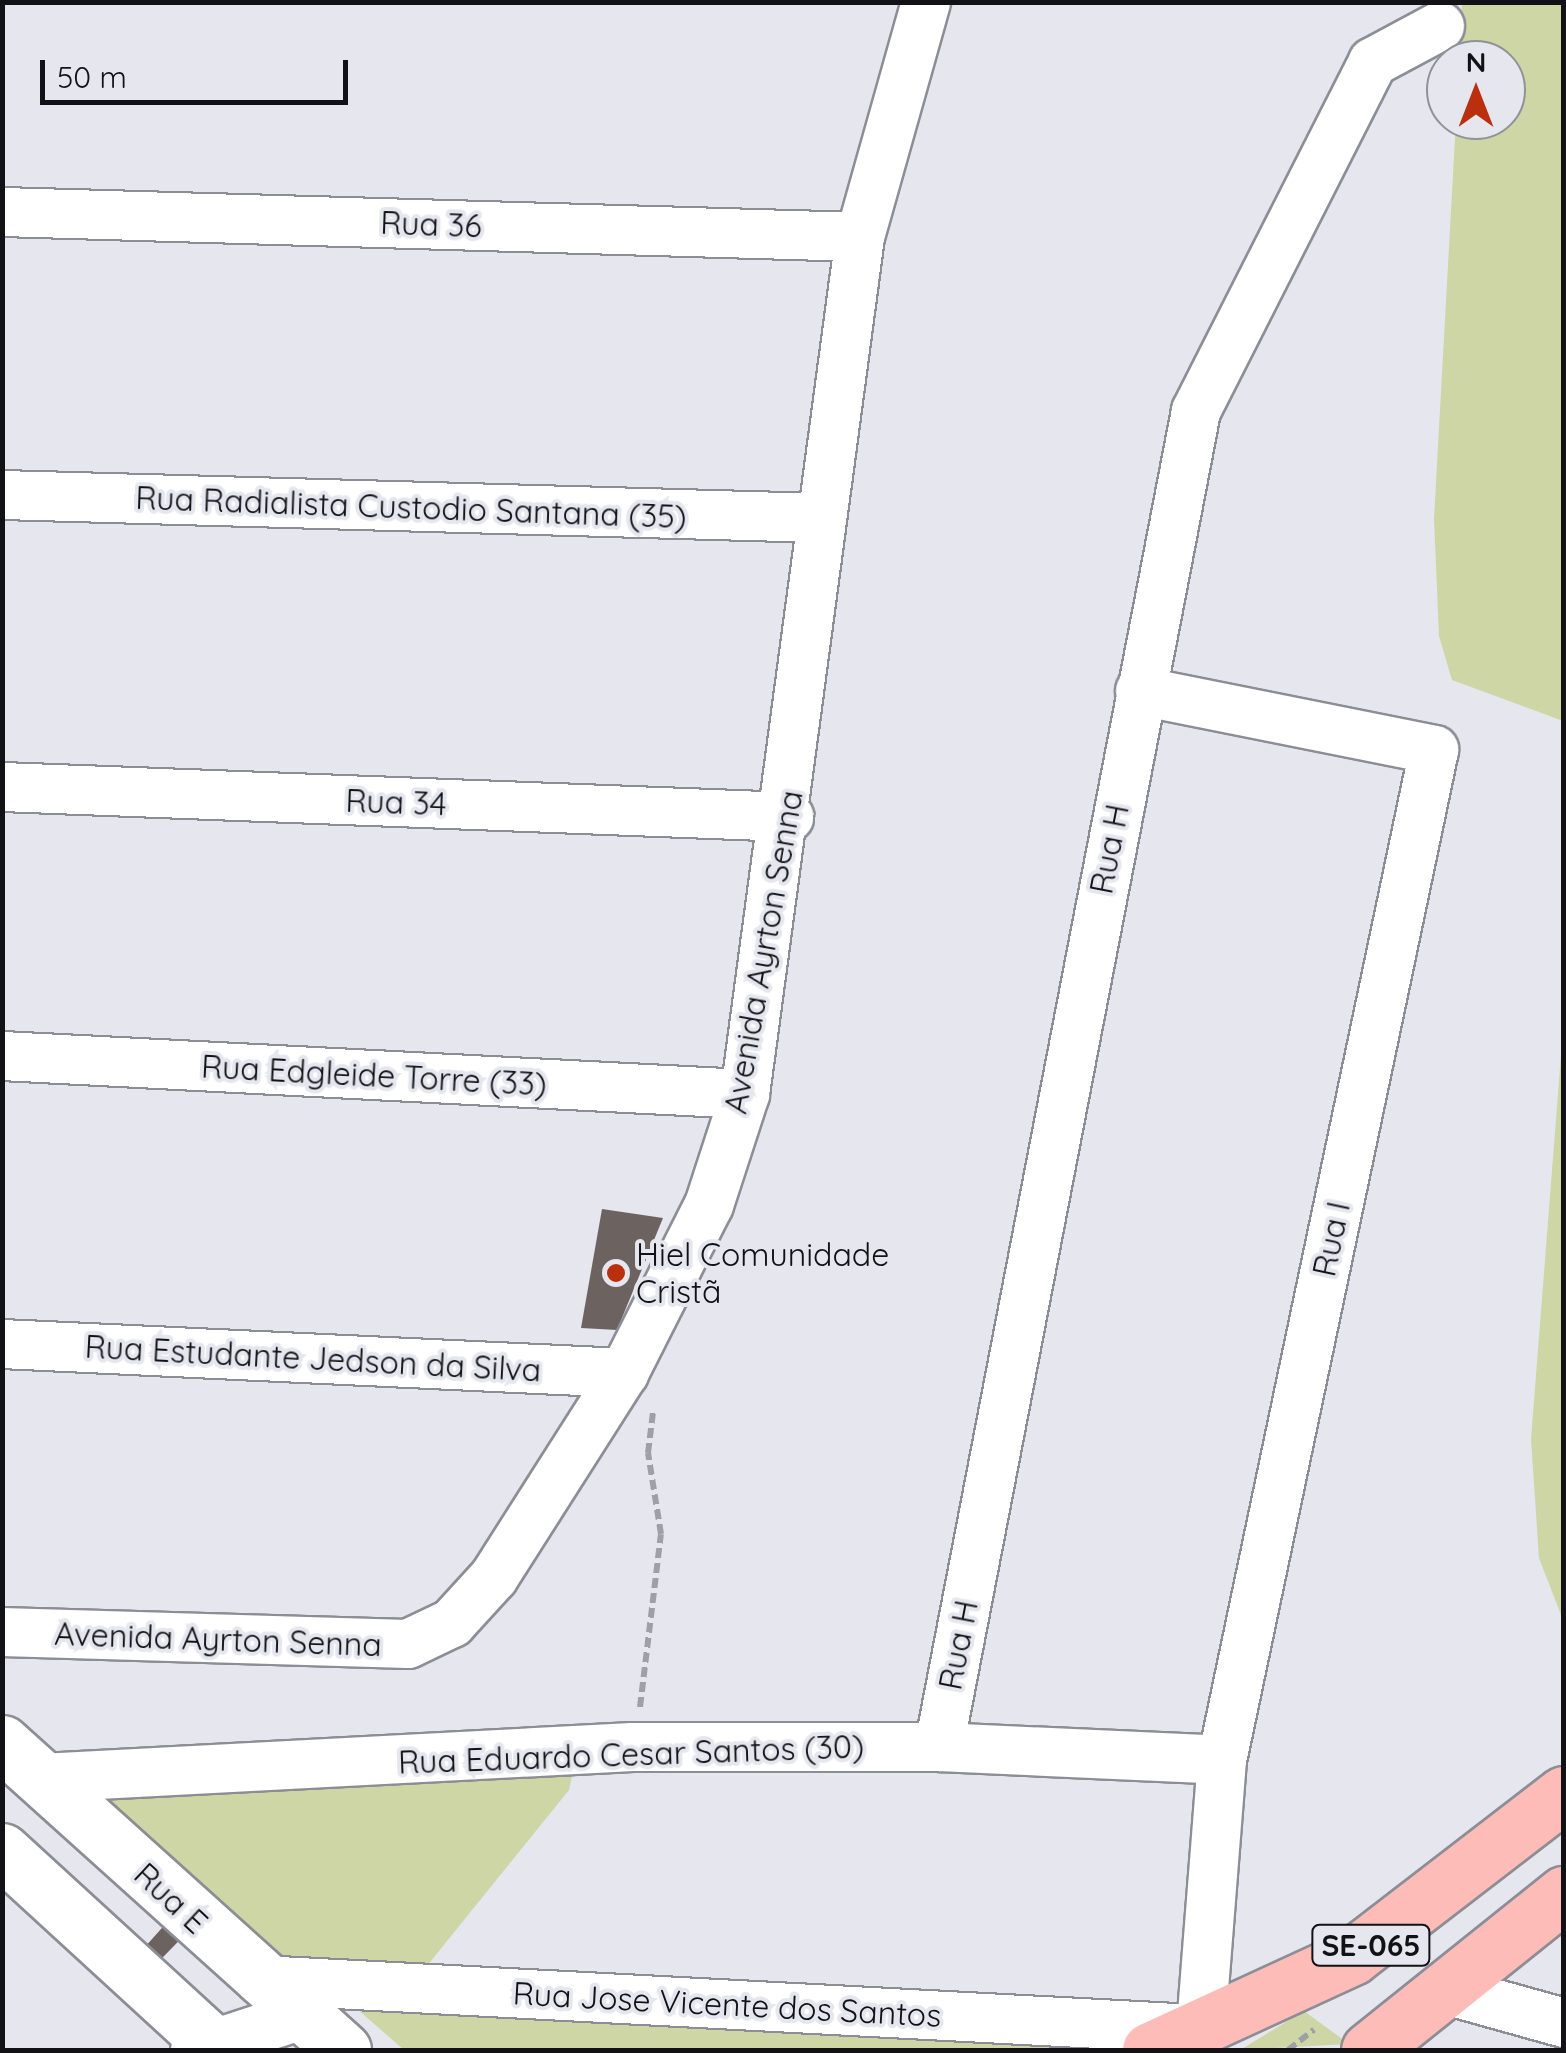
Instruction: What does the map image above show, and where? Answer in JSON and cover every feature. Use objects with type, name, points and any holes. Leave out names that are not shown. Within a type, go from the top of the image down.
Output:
[{"type":"main road","name":"SE-065","points":[[1182,2035],[1352,1957],[1564,1794]]},
{"type":"main road","name":"SE-065","points":[[1369,2050],[1564,1894]]},
{"type":"street","name":"Avenida Ayrton Senna","points":[[2,1632],[408,1644],[452,1623],[494,1577],[640,1386],[709,1205],[744,1094],[789,817],[819,518],[860,237],[926,2]]},
{"type":"street","name":"Rua H","points":[[938,1747],[1140,691],[1201,397],[1373,62],[1440,26]]},
{"type":"street","name":"Rua 36","points":[[2,212],[860,237]]},
{"type":"street","name":"Rua Radialista Custodio Santana (35)","points":[[2,495],[819,518]]},
{"type":"street","name":"Rua I","points":[[1140,691],[1434,750],[1222,1760],[1182,2035]]},
{"type":"street","name":"Rua 34","points":[[2,787],[789,817]]},
{"type":"street","name":"Rua Edgleide Torre (33)","points":[[2,1056],[744,1094]]},
{"type":"street","name":"Rua Estudante Jedson da Silva","points":[[2,1344],[640,1386]]},
{"type":"street","name":"Rua Eduardo Cesar Santos (30)","points":[[22,1760],[632,1748],[938,1747],[1222,1760]]},
{"type":"street","name":"Rua E","points":[[22,1760],[260,1980],[342,2050]]},
{"type":"street","points":[[2,1851],[209,2049],[302,2015]]},
{"type":"street","name":"Rua Jose Vicente dos Santos","points":[[260,1980],[1182,2035]]},
{"type":"street","points":[[1446,1990],[1564,2023]]},
{"type":"path","points":[[632,1748],[661,1534],[640,1386]]},
{"type":"green space","points":[[1462,3],[1563,3],[1563,721],[1452,680],[1439,636],[1434,519],[1455,140],[1526,140],[1526,40],[1460,40]]},
{"type":"green space","points":[[1563,1030],[1564,1620],[1539,1558],[1531,1439]]},
{"type":"green space","points":[[573,1771],[569,1790],[422,1972],[292,1966],[94,1794]]},
{"type":"green space","points":[[348,2001],[1086,2033],[1056,2050],[404,2050]]},
{"type":"green space","points":[[1304,2011],[1349,2044],[1240,2050]]},
{"type":"building","name":"Hiel Comunidade Cristã","points":[[602,1209],[663,1218],[617,1330],[581,1328]]},
{"type":"building","points":[[194,1892],[211,1908],[126,1995],[111,1985]]},
{"type":"place","name":"Hiel Comunidade Cristã","points":[[616,1273]]}]
